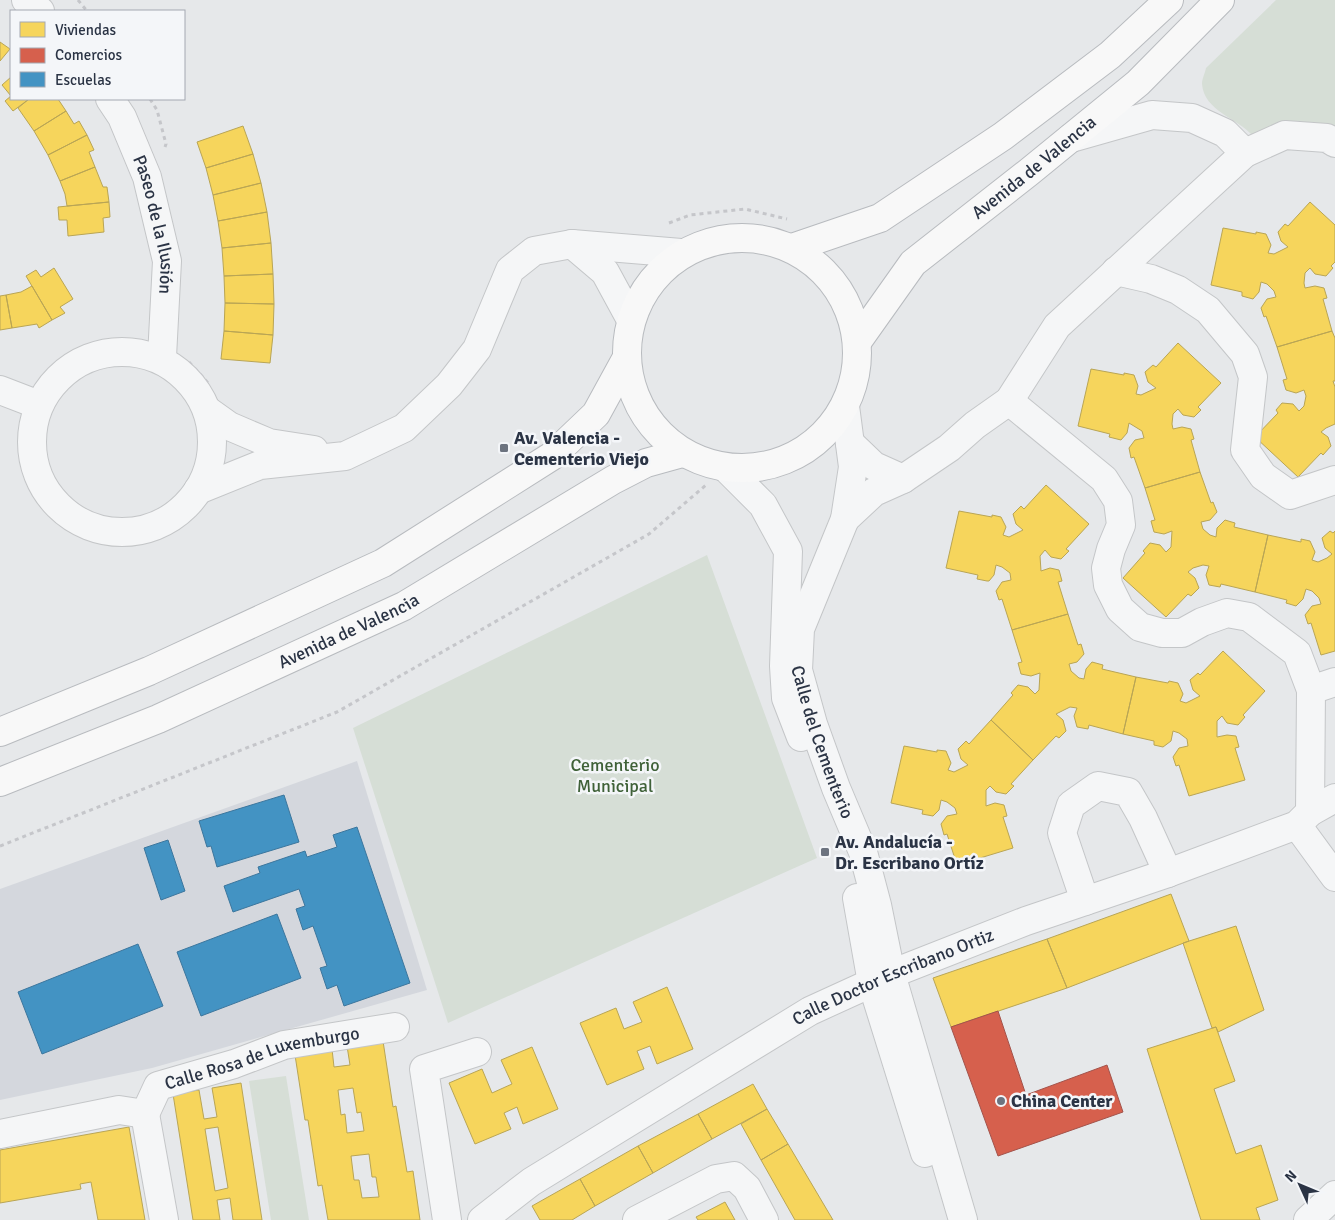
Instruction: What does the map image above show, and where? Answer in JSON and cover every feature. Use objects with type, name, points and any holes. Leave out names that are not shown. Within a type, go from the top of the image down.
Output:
[{"type":"highway","points":[[792,248],[880,218],[1003,136],[1110,55],[1169,0]]},
{"type":"highway","name":"Avenida de Valencia","points":[[857,342],[913,263],[1138,83],[1220,0]]},
{"type":"highway","points":[[756,237],[792,248],[825,270],[847,303],[857,342],[856,375],[845,406],[824,435],[795,456],[762,467],[726,468],[704,463],[682,453],[654,429],[634,398],[625,361],[630,318],[650,280],[681,253],[717,239],[756,237]]},
{"type":"highway","points":[[0,732],[149,672],[383,563],[552,456],[596,414],[625,361]]},
{"type":"highway","name":"Avenida de Valencia","points":[[0,782],[158,719],[404,606],[614,480],[646,464],[682,453]]},
{"type":"street","points":[[26,0],[39,10]]},
{"type":"street","name":"Paseo de la Ilusión","points":[[111,100],[122,117],[147,177],[166,261],[162,358]]},
{"type":"street","points":[[1071,138],[1152,115],[1192,118],[1225,133],[1245,153]]},
{"type":"street","points":[[845,519],[874,492],[903,479],[949,448],[974,425],[1008,400],[1057,326],[1245,153],[1285,134],[1326,138],[1335,143]]},
{"type":"street","points":[[198,490],[260,465],[345,456],[404,428],[449,385],[477,349],[510,270],[534,251],[572,244],[681,253]]},
{"type":"street","points":[[572,244],[605,272],[630,318]]},
{"type":"street","points":[[1116,272],[1151,279],[1178,290],[1208,310],[1245,354],[1253,377],[1245,450],[1262,476],[1290,495],[1335,480]]},
{"type":"street","points":[[116,351],[162,358],[175,367],[197,390],[208,410],[212,454],[206,477],[189,503],[160,524],[140,531],[109,532],[93,528],[65,513],[39,480],[32,458],[32,427],[39,405],[66,370],[85,359],[116,351]]},
{"type":"street","points":[[0,390],[39,405]]},
{"type":"street","points":[[1008,400],[1104,479],[1118,501],[1121,525],[1111,549],[1106,568],[1108,585],[1120,609],[1140,627],[1162,633],[1182,633],[1202,622],[1228,614],[1250,617],[1297,653],[1323,686],[1304,819],[1335,877]]},
{"type":"street","name":"Calle del Cementerio","points":[[845,406],[853,466],[845,519],[800,629],[798,670],[813,724],[836,788],[863,852],[877,905],[882,978],[963,1220]]},
{"type":"street","points":[[208,410],[229,426],[269,443],[345,456]]},
{"type":"street","points":[[850,443],[874,466],[903,479]]},
{"type":"street","name":"Calle del Cementerio","points":[[726,468],[763,505],[788,551],[784,666],[786,698],[834,824],[856,890],[882,978],[945,1220]]},
{"type":"street","points":[[1084,901],[1062,833],[1071,805],[1098,786],[1128,792],[1144,818],[1168,873]]},
{"type":"street","name":"Calle Doctor Escribano Ortiz","points":[[482,1220],[531,1182],[810,1011],[882,978],[1026,920],[1168,873],[1304,819],[1335,798]]},
{"type":"street","name":"Calle Rosa de Luxemburgo","points":[[145,1114],[158,1086],[234,1064],[284,1045],[395,1028]]},
{"type":"street","points":[[447,1220],[424,1069],[477,1052]]},
{"type":"street","points":[[0,1134],[118,1110],[145,1114],[164,1220]]},
{"type":"street","points":[[637,1220],[716,1179],[734,1176],[746,1188],[764,1220]]},
{"type":"street","points":[[1308,1220],[1335,1195]]},
{"type":"path","points":[[78,0],[86,10]]},
{"type":"path","points":[[0,846],[337,712],[649,534],[726,468]]},
{"type":"shaded area","points":[[357,761],[427,990],[152,1068],[0,1100],[0,889]]},
{"type":"green space","points":[[1276,0],[1335,0],[1335,128],[1252,135],[1215,108],[1204,93],[1202,82],[1206,68]]},
{"type":"green space","name":"Cementerio Municipal","points":[[707,555],[817,858],[448,1023],[353,728]]},
{"type":"green space","points":[[286,1076],[309,1220],[271,1220],[249,1081]]},
{"type":"building: Viviendas","points":[[0,42],[10,49],[0,61]]},
{"type":"building: Viviendas","points":[[10,78],[10,95],[2,85]]},
{"type":"building: Viviendas","points":[[10,97],[10,100],[28,100],[13,111],[5,101]]},
{"type":"building: Viviendas","points":[[28,100],[59,100],[66,111],[34,131],[18,108]]},
{"type":"building: Viviendas","points":[[66,111],[74,124],[79,121],[87,135],[48,155],[34,131]]},
{"type":"building: Viviendas","points":[[243,126],[253,154],[206,168],[197,142]]},
{"type":"building: Viviendas","points":[[87,135],[94,150],[89,152],[95,167],[60,181],[48,155]]},
{"type":"building: Viviendas","points":[[253,154],[261,183],[213,195],[206,168]]},
{"type":"building: Viviendas","points":[[95,167],[103,187],[107,187],[109,202],[67,206],[60,181]]},
{"type":"building: Viviendas","points":[[261,183],[267,212],[218,221],[213,195]]},
{"type":"building: Viviendas","points":[[109,202],[110,217],[103,218],[104,232],[68,236],[67,220],[59,220],[58,207]]},
{"type":"building: Viviendas","points":[[1310,202],[1335,225],[1335,262],[1331,266],[1333,268],[1326,276],[1315,274],[1310,268],[1305,273],[1304,283],[1305,288],[1315,286],[1324,288],[1327,298],[1323,299],[1332,331],[1277,347],[1266,316],[1264,317],[1261,308],[1267,299],[1276,297],[1274,291],[1267,284],[1261,282],[1259,292],[1253,299],[1242,296],[1242,292],[1211,285],[1223,228],[1266,234],[1271,245],[1268,253],[1274,254],[1288,247],[1281,241],[1278,232],[1285,224],[1288,226]]},
{"type":"building: Viviendas","points":[[267,212],[271,243],[222,248],[218,221]]},
{"type":"building: Viviendas","points":[[271,243],[273,274],[224,276],[222,248]]},
{"type":"building: Viviendas","points":[[54,268],[73,299],[60,307],[65,313],[52,320],[26,276],[36,270],[41,277]]},
{"type":"building: Viviendas","points":[[273,274],[274,304],[225,303],[224,276]]},
{"type":"building: Viviendas","points":[[32,286],[52,320],[39,328],[37,324],[12,328],[6,295],[21,292]]},
{"type":"building: Viviendas","points":[[6,295],[12,328],[0,330],[0,296]]},
{"type":"building: Viviendas","points":[[225,303],[274,304],[273,335],[224,331]]},
{"type":"building: Viviendas","points":[[224,331],[273,335],[270,363],[221,359]]},
{"type":"building: Viviendas","points":[[1332,331],[1335,338],[1335,381],[1333,381],[1335,387],[1335,424],[1321,432],[1328,437],[1331,446],[1323,455],[1321,453],[1298,477],[1255,437],[1278,413],[1276,410],[1282,403],[1293,404],[1299,411],[1304,406],[1306,396],[1304,390],[1296,393],[1286,390],[1283,380],[1287,379],[1277,347]]},
{"type":"building: Viviendas","points":[[1178,343],[1221,383],[1198,407],[1201,410],[1194,417],[1183,415],[1178,409],[1173,414],[1173,429],[1182,427],[1191,429],[1194,439],[1191,440],[1200,472],[1145,488],[1134,457],[1131,458],[1129,448],[1135,440],[1144,438],[1142,431],[1129,423],[1127,433],[1121,440],[1109,437],[1110,434],[1078,426],[1091,369],[1134,375],[1138,386],[1136,394],[1141,395],[1156,388],[1148,382],[1145,372],[1153,365],[1156,367]]},
{"type":"building: Viviendas","points":[[1200,472],[1211,503],[1213,502],[1217,512],[1210,520],[1201,522],[1203,529],[1216,537],[1217,528],[1225,520],[1235,523],[1234,527],[1268,535],[1255,592],[1221,584],[1220,587],[1209,585],[1206,575],[1209,566],[1203,565],[1193,568],[1188,572],[1195,578],[1199,588],[1191,596],[1188,594],[1166,617],[1123,578],[1145,553],[1143,551],[1150,543],[1160,545],[1166,552],[1171,547],[1172,531],[1164,534],[1154,532],[1151,521],[1155,520],[1145,488]]},
{"type":"building: Viviendas","points":[[1046,485],[1089,524],[1066,549],[1069,551],[1061,559],[1051,557],[1045,550],[1040,556],[1041,571],[1050,568],[1059,570],[1062,581],[1058,582],[1068,614],[1012,630],[1002,599],[999,600],[996,591],[1002,582],[1011,580],[1010,573],[996,565],[994,575],[987,581],[977,579],[978,575],[946,568],[959,511],[1001,517],[1006,527],[1003,535],[1009,537],[1023,530],[1016,524],[1013,514],[1021,506],[1024,509]]},
{"type":"building: Viviendas","points":[[1330,531],[1333,533],[1335,531],[1335,651],[1321,655],[1311,623],[1308,624],[1305,615],[1312,606],[1321,604],[1319,598],[1312,591],[1306,589],[1303,599],[1296,606],[1286,603],[1287,600],[1255,592],[1268,535],[1301,542],[1301,539],[1310,541],[1315,552],[1312,560],[1318,562],[1332,554],[1325,548],[1322,538]]},
{"type":"building: Viviendas","points":[[1068,614],[1078,645],[1081,644],[1084,654],[1077,662],[1069,664],[1071,671],[1079,678],[1084,679],[1086,669],[1092,662],[1103,665],[1102,669],[1136,677],[1123,734],[1089,725],[1088,729],[1077,727],[1074,716],[1077,708],[1070,707],[1056,714],[1063,720],[1066,731],[1059,738],[1056,736],[1033,760],[991,720],[1013,695],[1011,693],[1018,685],[1028,687],[1035,694],[1039,690],[1040,673],[1031,676],[1021,674],[1018,663],[1022,662],[1012,630]]},
{"type":"building: Viviendas","points":[[1223,651],[1265,691],[1243,715],[1245,717],[1238,725],[1227,723],[1222,716],[1217,721],[1217,737],[1236,736],[1239,747],[1235,748],[1245,780],[1189,796],[1179,765],[1176,766],[1173,757],[1179,748],[1188,746],[1187,739],[1173,731],[1171,741],[1163,747],[1154,745],[1154,741],[1123,734],[1136,677],[1178,683],[1183,694],[1180,701],[1186,703],[1200,696],[1193,690],[1190,680],[1198,673],[1200,675]]},
{"type":"building: Viviendas","points":[[991,720],[1033,760],[1011,784],[1014,786],[1006,794],[996,792],[990,786],[986,790],[986,806],[995,803],[1004,805],[1007,816],[1003,817],[1013,848],[957,865],[947,834],[944,835],[941,824],[947,816],[957,814],[955,808],[941,800],[939,810],[933,816],[922,814],[923,810],[891,803],[904,746],[937,752],[937,750],[946,751],[951,763],[948,770],[954,772],[968,765],[961,759],[958,749],[966,741],[969,744]]},
{"type":"building: Viviendas","points":[[1171,894],[1189,941],[1067,988],[1047,939]]},
{"type":"building: Viviendas","points":[[1236,926],[1264,1010],[1218,1032],[1216,1027],[1212,1028],[1183,943]]},
{"type":"building: Viviendas","points":[[1047,939],[1067,988],[951,1027],[933,978]]},
{"type":"building: Viviendas","points":[[667,987],[693,1049],[657,1064],[650,1046],[637,1051],[644,1069],[607,1085],[580,1023],[616,1008],[624,1029],[642,1022],[633,1002]]},
{"type":"building: Viviendas","points":[[1216,1027],[1235,1081],[1214,1089],[1236,1154],[1261,1145],[1278,1200],[1256,1208],[1260,1220],[1201,1220],[1147,1049]]},
{"type":"building: Viviendas","points":[[383,1041],[393,1107],[396,1106],[407,1172],[413,1171],[420,1220],[328,1220],[322,1185],[318,1186],[308,1120],[305,1120],[295,1055],[332,1049],[334,1067],[350,1065],[347,1046]],"holes":[[[353,1088],[357,1113],[361,1112],[364,1131],[347,1133],[345,1114],[341,1115],[338,1090]],[[369,1154],[372,1177],[376,1177],[379,1197],[362,1198],[359,1180],[354,1180],[351,1156]]]},
{"type":"building: Viviendas","points":[[532,1047],[558,1109],[523,1124],[517,1107],[504,1113],[511,1129],[475,1144],[449,1083],[482,1069],[492,1093],[512,1084],[501,1060]]},
{"type":"building: Viviendas","points":[[241,1083],[262,1220],[233,1220],[230,1198],[217,1200],[220,1220],[193,1220],[173,1094],[199,1090],[204,1119],[217,1117],[212,1088]],"holes":[[[218,1127],[228,1188],[215,1191],[205,1129]]]},
{"type":"building: Viviendas","points":[[753,1084],[767,1109],[712,1139],[698,1114]]},
{"type":"building: Viviendas","points":[[767,1109],[788,1144],[761,1160],[741,1124]]},
{"type":"building: Viviendas","points":[[698,1114],[712,1139],[653,1173],[638,1146]]},
{"type":"building: Viviendas","points":[[129,1127],[145,1220],[98,1220],[91,1182],[80,1184],[81,1189],[0,1203],[0,1150]]},
{"type":"building: Viviendas","points":[[788,1144],[833,1220],[795,1220],[761,1160]]},
{"type":"building: Viviendas","points":[[638,1146],[653,1173],[595,1206],[580,1179]]},
{"type":"building: Viviendas","points":[[580,1179],[595,1206],[572,1220],[540,1220],[532,1206]]},
{"type":"building: Viviendas","points":[[725,1202],[735,1220],[698,1220],[696,1217]]},
{"type":"building: Comercios","points":[[998,1011],[1026,1095],[1107,1065],[1123,1112],[998,1156],[951,1027]]},
{"type":"building: Escuelas","points":[[284,795],[299,842],[217,867],[211,846],[207,847],[199,821]]},
{"type":"building: Escuelas","points":[[357,827],[410,983],[344,1006],[337,985],[327,989],[320,968],[327,966],[313,926],[303,930],[296,909],[305,906],[299,889],[233,912],[224,886],[260,873],[258,867],[305,851],[307,857],[337,847],[333,835]]},
{"type":"building: Escuelas","points":[[168,840],[185,891],[161,900],[144,848]]},
{"type":"building: Escuelas","points":[[277,914],[301,978],[201,1016],[177,952]]},
{"type":"building: Escuelas","points":[[138,944],[163,1006],[42,1054],[18,992]]},
{"type":"place","name":"Av. Valencia - Cementerio Viejo","points":[[504,448]]},
{"type":"place","name":"Av. Andalucía - Dr. Escribano Ortíz","points":[[825,852]]},
{"type":"place","name":"China Center","points":[[1001,1101]]}]
